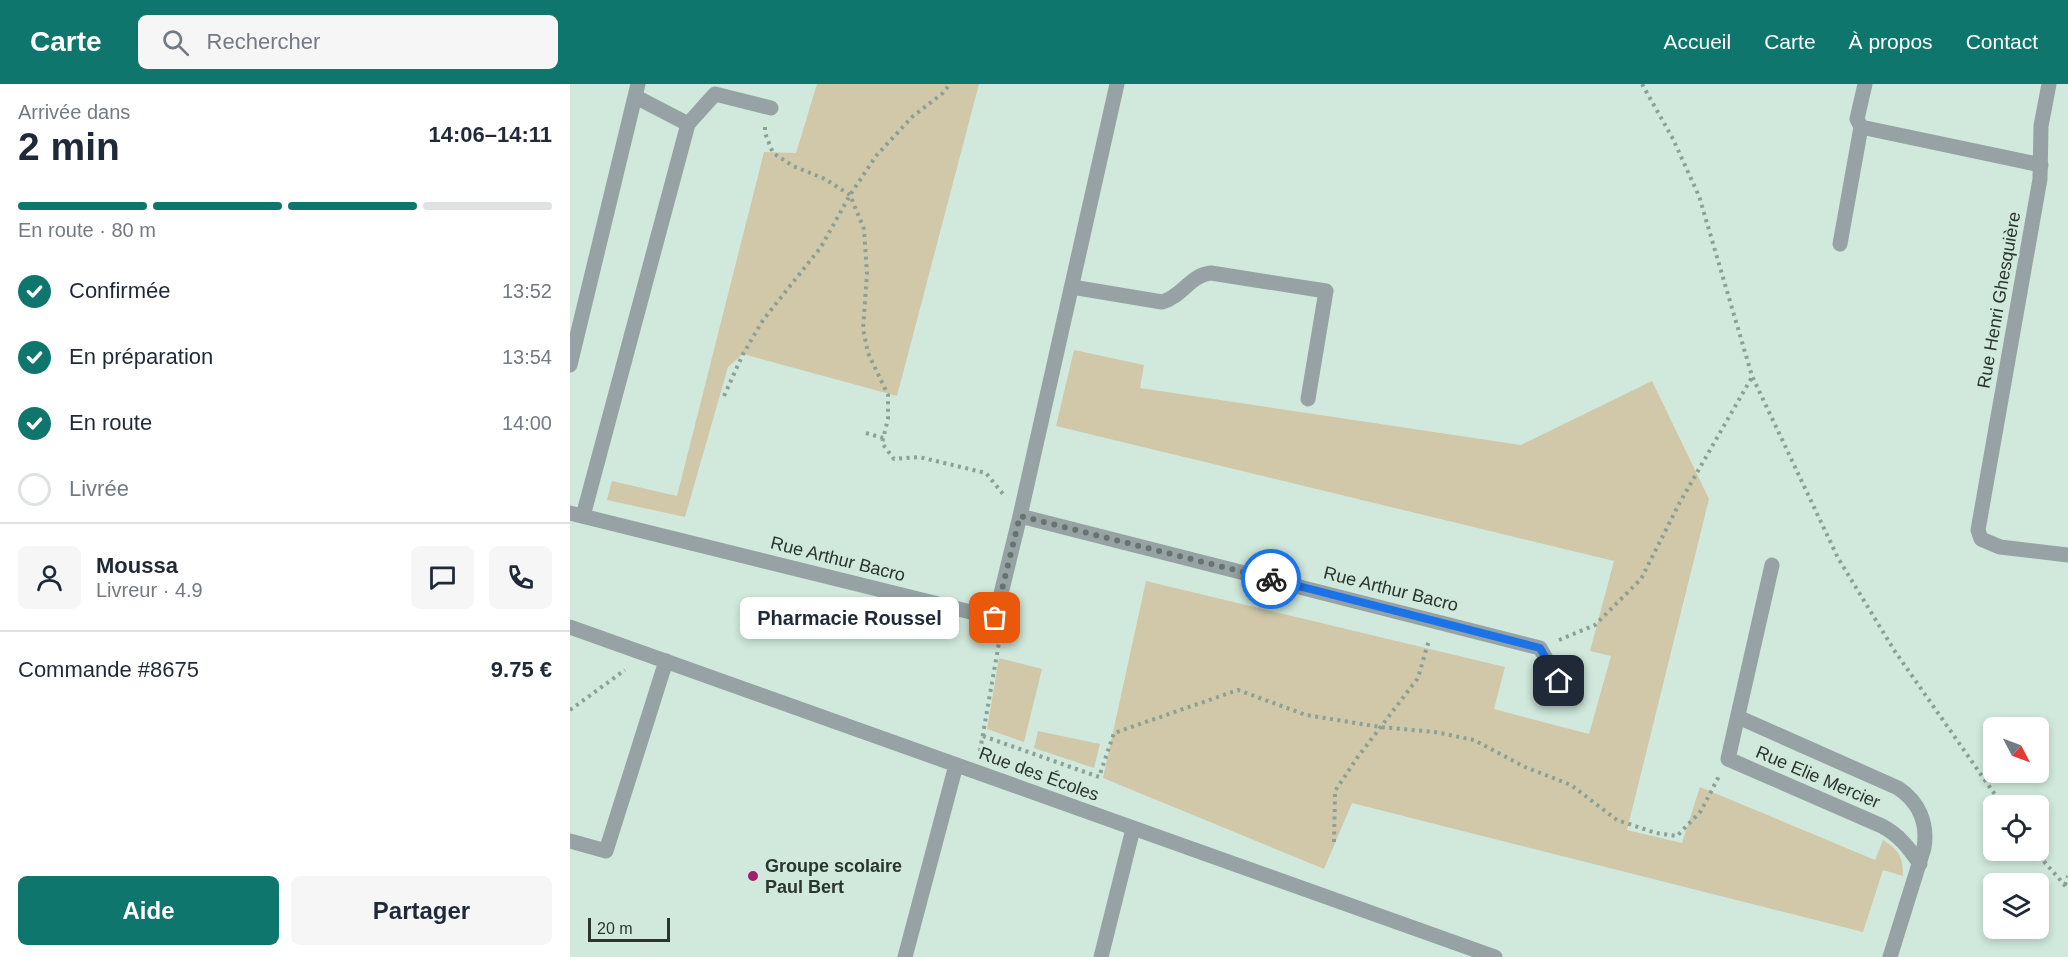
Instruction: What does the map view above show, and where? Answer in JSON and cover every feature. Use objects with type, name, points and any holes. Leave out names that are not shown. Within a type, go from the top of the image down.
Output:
[{"type":"street","name":"Rue Arthur Bacro","points":[[577,514],[995,618],[1117,84]]},
{"type":"street","points":[[1840,244],[1861,127],[1857,119],[1865,84]]},
{"type":"street","name":"Rue Henri Ghesquière","points":[[2049,84],[2041,126],[2041,165],[1978,530],[1981,539],[2000,547],[2068,555]]},
{"type":"street","points":[[570,364],[637,90],[688,124]]},
{"type":"street","points":[[577,514],[688,124],[715,94],[767,106]]},
{"type":"street","points":[[1861,127],[2041,165]]},
{"type":"street","points":[[1072,287],[1162,302],[1178,295],[1195,278],[1211,273],[1326,291],[1308,399]]},
{"type":"street","name":"Rue Arthur Bacro","points":[[1020,516],[1540,648]]},
{"type":"street","name":"Rue Elie Mercier","points":[[1772,565],[1728,759],[1894,832],[1920,864]]},
{"type":"street","name":"Rue des Écoles","points":[[570,627],[1495,957]]},
{"type":"street","points":[[1540,648],[1559,681]]},
{"type":"street","points":[[570,841],[606,851],[666,661]]},
{"type":"street","name":"Rue Elie Mercier","points":[[1738,717],[1898,788],[1908,795],[1924,820],[1926,836],[1920,864],[1890,957]]},
{"type":"street","points":[[905,957],[956,765]]},
{"type":"street","points":[[1101,957],[1133,829]]},
{"type":"path","points":[[724,396],[743,354],[763,320],[821,247],[850,195],[876,156],[912,117],[943,93],[950,84]]},
{"type":"path","points":[[1642,84],[1673,139],[1699,196],[1752,376],[1838,558],[1894,650],[1995,795]]},
{"type":"path","points":[[767,106],[765,133],[773,153],[793,166],[825,179],[850,195],[864,229],[867,274],[863,329],[868,353],[888,395],[888,419],[882,443],[894,459],[920,457],[986,473],[1020,516]]},
{"type":"path","points":[[1540,648],[1595,625],[1641,579],[1680,502],[1752,376]]},
{"type":"path","points":[[866,433],[883,438]]},
{"type":"path","points":[[1334,842],[1335,791],[1418,678],[1434,620]]},
{"type":"path","points":[[976,772],[1001,632]]},
{"type":"path","points":[[570,710],[625,671],[633,649]]},
{"type":"path","points":[[983,736],[1099,777],[1114,733],[1238,690],[1306,715],[1380,727],[1435,732],[1474,740],[1525,767],[1571,785],[1617,820],[1656,833],[1677,836],[1701,811],[1728,759]]},
{"type":"path","points":[[2044,861],[2066,887]]},
{"type":"path","points":[[2066,887],[2068,876]]},
{"type":"shaded area","points":[[817,84],[979,84],[897,396],[743,354],[728,367],[685,517],[607,500],[612,481],[677,496],[764,152],[796,153]]},
{"type":"shaded area","points":[[1074,350],[1144,365],[1140,388],[1521,445],[1652,381],[1709,499],[1627,830],[1682,843],[1700,787],[1875,860],[1883,840],[1899,855],[1903,876],[1883,870],[1863,932],[1352,803],[1324,869],[1103,778],[1146,581],[1505,667],[1494,709],[1589,734],[1611,656],[1590,651],[1614,561],[1056,426]]},
{"type":"shaded area","points":[[999,658],[1042,669],[1024,742],[987,729]]},
{"type":"shaded area","points":[[1038,731],[1100,744],[1094,768],[1034,748]]},
{"type":"way so far","points":[[995,618],[1020,516],[1271,579]]},
{"type":"place","name":"Pharmacie Roussel","points":[[995,618]]},
{"type":"place","name":"Groupe scolaire Paul Bert","points":[[753,876]]},
{"type":"route","points":[[1271,579],[1540,648],[1559,681]]}]
